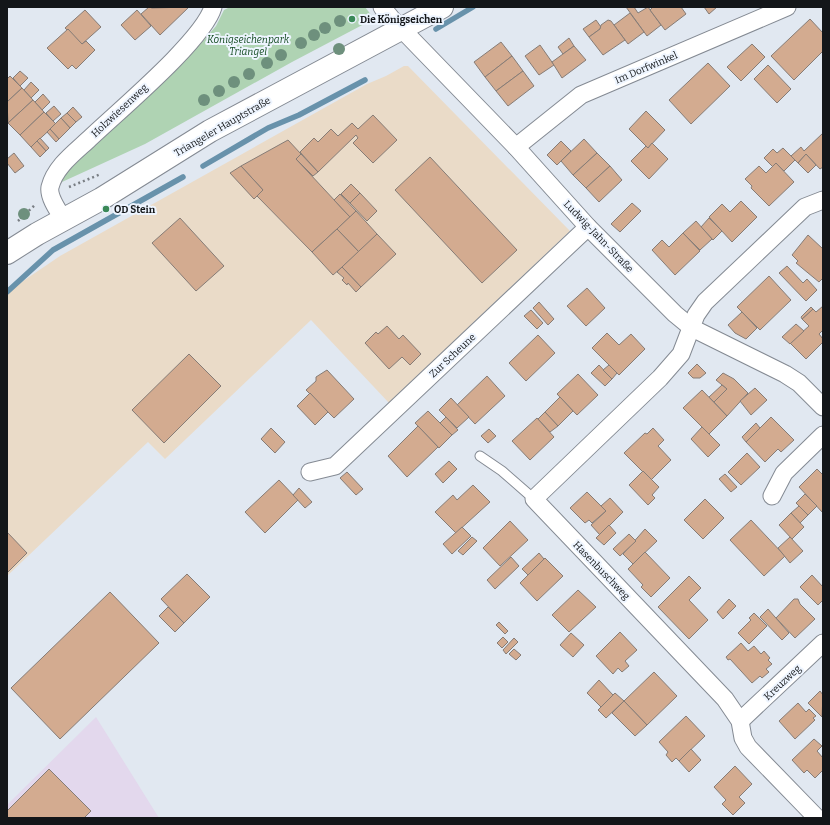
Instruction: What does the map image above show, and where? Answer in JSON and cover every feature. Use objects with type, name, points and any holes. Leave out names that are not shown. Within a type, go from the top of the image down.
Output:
[{"type":"street","name":"Holzwiesenweg","points":[[51,195],[50,188],[64,162],[167,66],[206,22],[211,15],[213,7]]},
{"type":"street","name":"Ludwig-Jahn-Straße","points":[[382,7],[516,147],[588,227],[675,314],[692,328],[785,374],[799,383],[823,407]]},
{"type":"street","name":"Triangeler Hauptstraße","points":[[7,253],[223,124],[442,7]]},
{"type":"street","name":"Im Dorfwinkel","points":[[516,147],[581,95],[787,7]]},
{"type":"street","points":[[51,195],[64,220]]},
{"type":"street","points":[[534,499],[660,378],[681,354],[696,315],[705,302],[805,207],[823,200]]},
{"type":"street","name":"Zur Scheune","points":[[310,472],[335,466],[588,227]]},
{"type":"street","points":[[772,496],[784,473],[823,435]]},
{"type":"street","name":"Hasenbuschweg","points":[[534,499],[726,699],[740,721],[743,738],[748,747],[817,818]]},
{"type":"street","name":"Kreuzweg","points":[[740,721],[823,643]]},
{"type":"lane","points":[[480,456],[502,471],[534,499]]},
{"type":"path","points":[[12,226],[37,204],[51,195]]},
{"type":"shaded area","points":[[404,66],[408,66],[570,231],[389,403],[311,320],[165,459],[148,442],[7,576],[7,292],[60,256],[367,84]]},
{"type":"shaded area","points":[[96,717],[159,818],[7,818],[7,805]]},
{"type":"green space","name":"Königseichenpark Triangel","points":[[230,7],[365,7],[372,16],[368,22],[292,62],[145,144],[62,182],[66,172],[204,40],[216,26],[224,10]]},
{"type":"building","points":[[149,7],[189,7],[160,35],[141,14]]},
{"type":"building","points":[[626,7],[634,7],[638,13],[648,7],[661,25],[647,36]]},
{"type":"building","points":[[653,7],[681,7],[686,14],[665,30],[650,10]]},
{"type":"building","points":[[704,7],[717,7],[709,14]]},
{"type":"building","points":[[85,10],[101,27],[82,44],[65,28]]},
{"type":"building","points":[[137,10],[151,26],[135,40],[121,25]]},
{"type":"building","points":[[630,13],[644,32],[628,44],[614,25]]},
{"type":"building","points":[[810,19],[823,33],[823,51],[794,80],[771,56]]},
{"type":"building","points":[[596,20],[601,27],[589,37],[583,29]]},
{"type":"building","points":[[608,20],[611,21],[625,40],[603,55],[589,37],[600,29],[601,25]]},
{"type":"building","points":[[68,29],[82,44],[86,41],[95,50],[76,69],[72,65],[68,69],[47,48]]},
{"type":"building","points":[[569,38],[574,46],[563,54],[558,47]]},
{"type":"building","points":[[501,42],[512,56],[485,77],[474,62]]},
{"type":"building","points":[[752,44],[765,57],[741,81],[727,67]]},
{"type":"building","points":[[540,45],[554,65],[539,75],[525,56]]},
{"type":"building","points":[[574,46],[586,60],[562,78],[552,62]]},
{"type":"building","points":[[512,56],[523,71],[496,91],[485,77]]},
{"type":"building","points":[[708,63],[730,86],[691,124],[669,100]]},
{"type":"building","points":[[768,65],[791,89],[777,103],[754,79]]},
{"type":"building","points":[[20,71],[28,78],[20,86],[13,78]]},
{"type":"building","points":[[523,71],[534,86],[508,106],[496,91]]},
{"type":"building","points":[[10,76],[22,88],[7,102],[7,79]]},
{"type":"building","points":[[31,82],[39,90],[31,98],[24,90]]},
{"type":"building","points":[[22,88],[33,100],[8,123],[7,102]]},
{"type":"building","points":[[43,94],[50,102],[42,110],[35,102]]},
{"type":"building","points":[[33,100],[44,112],[20,135],[8,123]]},
{"type":"building","points":[[54,106],[61,114],[53,121],[46,113]]},
{"type":"building","points":[[73,107],[82,117],[76,122],[67,113]]},
{"type":"building","points":[[646,111],[665,130],[648,148],[629,129]]},
{"type":"building","points":[[44,112],[56,124],[31,147],[20,135]]},
{"type":"building","points":[[67,113],[76,122],[70,128],[61,118]]},
{"type":"building","points":[[373,115],[397,140],[373,163],[353,143],[358,138],[356,135],[318,172],[300,152],[314,138],[318,142],[331,129],[338,136],[352,123],[358,129]]},
{"type":"building","points":[[61,118],[70,128],[59,139],[50,129]]},
{"type":"building","points":[[50,129],[59,139],[56,142],[47,132]]},
{"type":"building","points":[[823,133],[823,167],[820,169],[806,154],[798,163],[791,156],[801,147],[804,151]]},
{"type":"building","points":[[40,138],[49,148],[46,151],[37,141]]},
{"type":"building","points":[[584,139],[597,153],[573,175],[561,161]]},
{"type":"building","points":[[288,140],[301,154],[296,159],[350,217],[312,252],[257,196],[263,190],[241,166]]},
{"type":"building","points":[[37,141],[46,151],[40,157],[31,147]]},
{"type":"building","points":[[561,141],[571,151],[557,165],[547,155]]},
{"type":"building","points":[[652,143],[668,159],[649,179],[631,161],[646,146],[648,148]]},
{"type":"building","points":[[783,148],[795,160],[784,171],[776,163],[773,167],[764,158],[773,149],[777,153]]},
{"type":"building","points":[[14,153],[24,166],[15,173],[7,163],[7,159]]},
{"type":"building","points":[[597,153],[610,166],[586,188],[573,175]]},
{"type":"building","points":[[301,154],[318,172],[313,176],[296,159]]},
{"type":"building","points":[[806,154],[816,165],[808,173],[798,163]]},
{"type":"building","points":[[430,157],[517,250],[482,283],[395,190]]},
{"type":"building","points":[[776,163],[794,182],[769,206],[751,188],[752,186],[745,179],[759,166],[766,173]]},
{"type":"building","points":[[241,166],[263,190],[254,199],[230,173]]},
{"type":"building","points":[[610,166],[622,180],[599,202],[586,188]]},
{"type":"building","points":[[351,184],[360,193],[350,203],[341,194]]},
{"type":"building","points":[[360,193],[377,211],[367,221],[350,203]]},
{"type":"building","points":[[340,194],[356,211],[350,217],[334,200]]},
{"type":"building","points":[[741,201],[757,217],[732,242],[709,217],[722,204],[730,212]]},
{"type":"building","points":[[632,203],[641,211],[620,232],[611,224]]},
{"type":"building","points":[[356,211],[377,234],[359,252],[337,229]]},
{"type":"building","points":[[180,218],[224,266],[196,291],[152,243]]},
{"type":"building","points":[[709,218],[722,231],[713,240],[701,227]]},
{"type":"building","points":[[696,221],[712,239],[700,250],[683,233]]},
{"type":"building","points":[[337,229],[359,252],[333,275],[312,252]]},
{"type":"building","points":[[683,233],[700,251],[675,275],[652,250],[662,240],[669,247]]},
{"type":"building","points":[[377,234],[396,254],[361,287],[342,267]]},
{"type":"building","points":[[808,235],[823,249],[823,278],[819,282],[796,263],[798,261],[792,255]]},
{"type":"building","points":[[787,266],[803,283],[807,279],[817,290],[806,301],[779,273]]},
{"type":"building","points":[[342,267],[361,287],[356,292],[348,283],[347,285],[342,280],[344,278],[337,272]]},
{"type":"building","points":[[769,276],[791,300],[760,330],[737,307]]},
{"type":"building","points":[[587,288],[605,308],[586,326],[567,306]]},
{"type":"building","points":[[539,302],[554,319],[548,325],[533,308]]},
{"type":"building","points":[[823,306],[823,330],[819,334],[823,339],[823,342],[806,359],[790,343],[809,326],[802,319],[813,309],[816,312]]},
{"type":"building","points":[[811,307],[813,309],[802,319],[801,317]]},
{"type":"building","points":[[531,310],[543,323],[537,329],[524,316]]},
{"type":"building","points":[[742,312],[757,328],[746,339],[735,333],[728,325]]},
{"type":"building","points":[[796,324],[804,331],[790,344],[782,337]]},
{"type":"building","points":[[387,326],[399,339],[403,335],[421,354],[410,365],[402,357],[389,369],[365,343],[376,332],[378,334]]},
{"type":"building","points":[[607,333],[619,345],[631,334],[645,349],[619,375],[592,348]]},
{"type":"building","points":[[538,335],[555,353],[526,381],[509,363]]},
{"type":"building","points":[[189,354],[221,386],[164,443],[132,410]]},
{"type":"building","points":[[697,364],[706,373],[700,378],[693,378],[688,373]]},
{"type":"building","points":[[599,365],[612,379],[605,386],[591,373]]},
{"type":"building","points":[[609,365],[617,373],[612,379],[603,370]]},
{"type":"building","points":[[327,370],[354,399],[334,418],[306,390],[316,381],[316,377]]},
{"type":"building","points":[[723,373],[734,379],[748,393],[727,416],[714,402],[727,389],[716,380]]},
{"type":"building","points":[[578,374],[598,395],[577,415],[557,394]]},
{"type":"building","points":[[487,376],[505,396],[475,424],[457,405]]},
{"type":"building","points":[[722,385],[727,389],[714,402],[709,397]]},
{"type":"building","points":[[755,388],[767,400],[751,415],[740,401]]},
{"type":"building","points":[[702,390],[727,416],[709,434],[683,408]]},
{"type":"building","points":[[310,393],[328,412],[315,425],[297,406]]},
{"type":"building","points":[[560,397],[573,411],[558,426],[545,412]]},
{"type":"building","points":[[451,398],[469,417],[457,428],[439,410]]},
{"type":"building","points":[[428,411],[452,435],[439,448],[415,423]]},
{"type":"building","points":[[545,412],[558,426],[550,432],[538,419]]},
{"type":"building","points":[[446,417],[458,430],[452,435],[440,423]]},
{"type":"building","points":[[771,417],[794,440],[781,452],[778,449],[765,462],[746,442]]},
{"type":"building","points":[[537,418],[554,437],[530,460],[512,441]]},
{"type":"building","points":[[756,423],[760,428],[746,442],[742,437]]},
{"type":"building","points":[[418,426],[438,447],[407,477],[388,456]]},
{"type":"building","points":[[702,427],[720,445],[708,457],[691,439]]},
{"type":"building","points":[[271,428],[285,442],[275,453],[261,439]]},
{"type":"building","points":[[653,428],[664,440],[658,446],[671,460],[651,480],[624,453],[645,433],[647,434]]},
{"type":"building","points":[[489,429],[496,436],[488,443],[481,436]]},
{"type":"building","points":[[747,453],[760,467],[741,485],[728,472]]},
{"type":"building","points":[[449,461],[457,469],[443,483],[435,474]]},
{"type":"building","points":[[817,469],[823,475],[823,513],[799,487]]},
{"type":"building","points":[[643,471],[659,487],[652,495],[655,498],[648,505],[629,485]]},
{"type":"building","points":[[347,472],[363,489],[356,495],[340,478]]},
{"type":"building","points":[[725,474],[737,487],[731,492],[719,479]]},
{"type":"building","points":[[279,480],[298,500],[265,533],[245,512]]},
{"type":"building","points":[[473,485],[490,502],[456,533],[435,512],[453,495],[457,500]]},
{"type":"building","points":[[299,488],[312,502],[305,508],[293,495]]},
{"type":"building","points":[[587,492],[606,511],[592,523],[589,520],[585,523],[570,508]]},
{"type":"building","points":[[805,494],[817,506],[808,515],[796,503]]},
{"type":"building","points":[[610,498],[623,512],[600,535],[591,525],[606,511],[601,506]]},
{"type":"building","points":[[705,499],[724,518],[703,539],[684,520]]},
{"type":"building","points":[[799,506],[808,515],[800,523],[791,513]]},
{"type":"building","points":[[791,513],[804,527],[792,539],[779,525]]},
{"type":"building","points":[[751,520],[785,556],[764,576],[730,540]]},
{"type":"building","points":[[510,521],[528,540],[500,566],[483,548]]},
{"type":"building","points":[[609,525],[616,533],[604,545],[596,538]]},
{"type":"building","points":[[462,527],[471,536],[452,554],[443,544]]},
{"type":"building","points":[[645,529],[657,541],[633,564],[623,554]]},
{"type":"building","points":[[7,532],[27,553],[7,573]]},
{"type":"building","points":[[629,534],[636,541],[620,556],[613,549]]},
{"type":"building","points":[[472,537],[477,541],[463,555],[458,551]]},
{"type":"building","points":[[790,537],[803,551],[790,563],[778,548]]},
{"type":"building","points":[[645,552],[670,578],[651,597],[641,587],[643,585],[628,569]]},
{"type":"building","points":[[539,553],[544,559],[528,575],[522,569]]},
{"type":"building","points":[[511,557],[519,566],[495,589],[487,580]]},
{"type":"building","points":[[545,558],[563,576],[537,601],[520,583]]},
{"type":"building","points":[[187,574],[210,597],[184,623],[161,599]]},
{"type":"building","points":[[812,575],[823,587],[823,600],[818,605],[800,587]]},
{"type":"building","points":[[689,576],[701,588],[689,600],[708,620],[689,639],[658,607]]},
{"type":"building","points":[[578,590],[596,607],[569,632],[552,615]]},
{"type":"building","points":[[110,592],[159,643],[60,739],[11,688]]},
{"type":"building","points":[[729,599],[736,606],[723,619],[717,612]]},
{"type":"building","points":[[794,599],[798,599],[800,604],[815,619],[795,638],[776,618]]},
{"type":"building","points":[[168,607],[184,623],[175,632],[159,616]]},
{"type":"building","points":[[768,609],[789,633],[782,640],[760,617]]},
{"type":"building","points":[[754,613],[767,626],[749,644],[738,633],[751,620],[749,618]]},
{"type":"building","points":[[499,622],[508,631],[505,634],[496,625]]},
{"type":"building","points":[[620,632],[637,650],[625,661],[629,666],[622,672],[618,668],[613,674],[596,656]]},
{"type":"building","points":[[571,633],[584,645],[573,657],[560,645]]},
{"type":"building","points":[[503,637],[508,642],[502,648],[497,643]]},
{"type":"building","points":[[514,638],[518,642],[506,654],[503,650]]},
{"type":"building","points":[[741,643],[748,651],[754,646],[761,654],[764,651],[770,658],[768,660],[772,664],[766,669],[769,672],[762,678],[760,676],[752,683],[730,659],[728,660],[726,657]]},
{"type":"building","points":[[514,649],[521,655],[516,660],[509,654]]},
{"type":"building","points":[[654,672],[677,696],[647,725],[624,701]]},
{"type":"building","points":[[599,680],[613,695],[601,707],[587,693]]},
{"type":"building","points":[[820,691],[823,695],[822,717],[808,703]]},
{"type":"building","points":[[615,693],[624,701],[606,718],[598,710]]},
{"type":"building","points":[[624,701],[647,725],[635,736],[612,713]]},
{"type":"building","points":[[798,703],[806,712],[809,709],[816,716],[813,718],[815,720],[795,739],[779,721]]},
{"type":"building","points":[[686,716],[705,736],[679,761],[676,758],[672,762],[666,755],[668,752],[659,742]]},
{"type":"building","points":[[814,739],[822,746],[817,751],[823,758],[823,770],[815,778],[807,770],[804,773],[792,760]]},
{"type":"building","points":[[691,749],[701,760],[689,772],[679,761]]},
{"type":"building","points":[[735,766],[752,784],[739,797],[745,803],[733,815],[722,804],[726,800],[714,787]]},
{"type":"building","points":[[49,769],[91,811],[84,818],[7,818],[7,811]]},
{"type":"waterway","points":[[436,29],[473,7]]},
{"type":"waterway","points":[[203,166],[268,128],[299,115],[365,80]]},
{"type":"waterway","points":[[7,292],[53,250],[183,177]]},
{"type":"place","name":"Die Königseichen","points":[[352,19]]},
{"type":"place","name":"OD Stein","points":[[106,209]]}]
